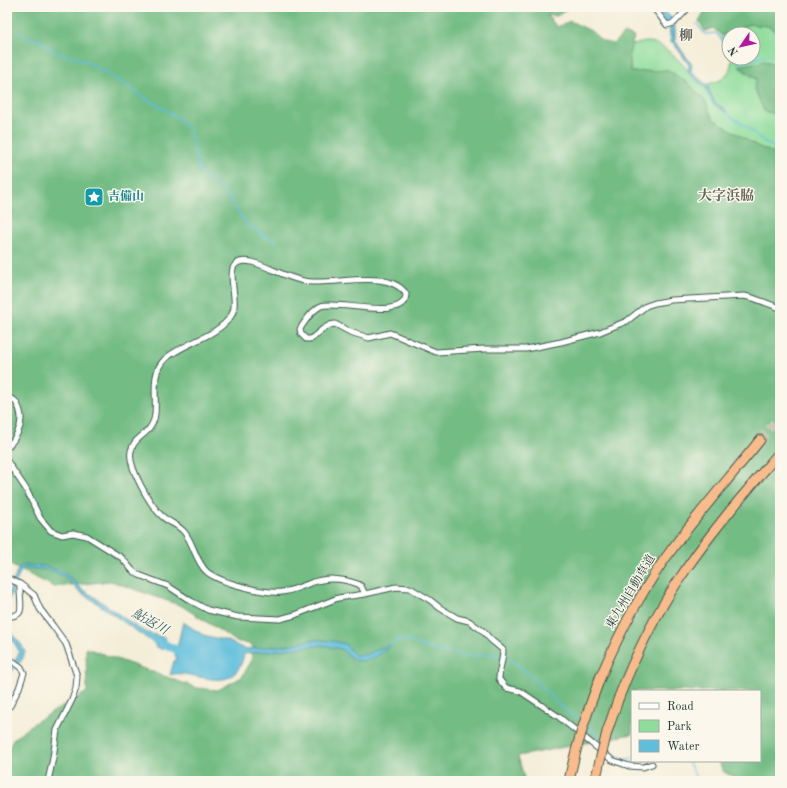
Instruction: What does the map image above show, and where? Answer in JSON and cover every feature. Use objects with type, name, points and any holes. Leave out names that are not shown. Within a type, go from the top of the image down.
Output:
[{"type":"highway","name":"東九州自動車道","points":[[569,781],[574,756],[585,718],[607,660],[630,615],[650,581],[675,544],[760,440]]},
{"type":"highway","points":[[595,781],[607,732],[619,697],[641,644],[656,616],[678,580],[703,546],[780,452]]},
{"type":"street","points":[[653,7],[667,25],[671,24],[689,7]]},
{"type":"street","points":[[365,594],[361,586],[358,584],[335,578],[321,580],[290,590],[276,592],[242,586],[214,577],[201,565],[188,538],[181,528],[162,517],[158,512],[135,474],[131,462],[130,451],[135,442],[148,432],[154,422],[156,385],[160,367],[166,358],[211,333],[231,316],[235,302],[232,268],[235,264],[243,260],[252,262],[304,282],[318,283],[372,280],[391,283],[406,294],[405,300],[399,306],[387,309],[325,305],[317,309],[309,316],[300,329],[301,334],[306,339],[312,339],[323,329],[335,324],[350,332],[369,338],[390,333],[436,352],[526,349],[561,342],[611,328],[627,321],[646,306],[665,301],[744,296],[780,308]]},
{"type":"street","points":[[7,399],[15,400],[22,418],[16,436],[7,448]]},
{"type":"street","points":[[7,460],[26,489],[40,518],[51,531],[62,535],[73,533],[87,536],[122,558],[132,570],[139,575],[168,586],[208,610],[238,617],[280,619],[295,615],[338,598],[396,587],[410,588],[457,618],[469,621],[483,631],[503,650],[503,660],[499,668],[499,679],[506,688],[520,691],[559,717],[612,760],[629,766],[643,767],[652,764]]},
{"type":"street","points":[[7,617],[20,613],[14,581]]},
{"type":"street","points":[[14,581],[34,595],[40,609],[66,644],[76,676],[76,688],[72,700],[57,730],[48,781]]},
{"type":"street","points":[[7,657],[19,665],[24,673],[19,688],[10,706],[7,708]]},
{"type":"green space","points":[[7,7],[567,7],[566,10],[557,16],[547,15],[557,27],[570,21],[591,31],[602,41],[613,44],[624,33],[634,37],[629,54],[631,72],[668,70],[689,84],[705,101],[713,119],[757,146],[780,156],[780,781],[768,778],[742,781],[724,772],[719,762],[761,762],[761,690],[631,690],[631,734],[518,756],[525,781],[7,781],[7,753],[13,739],[34,723],[87,692],[86,648],[197,688],[218,690],[242,677],[251,662],[253,645],[236,641],[182,606],[111,581],[55,587],[12,566],[7,557]]},
{"type":"green space","points":[[707,7],[780,7],[780,34],[768,26],[750,24],[746,26],[721,26],[721,35],[713,28],[705,31],[699,21]]},
{"type":"green space","points":[[750,24],[768,26],[780,34],[780,65],[764,61],[761,62],[761,26],[746,26]]},
{"type":"green space","points":[[642,42],[654,43],[661,46],[684,65],[701,85],[719,81],[729,71],[731,66],[743,66],[739,67],[757,80],[764,111],[780,115],[780,156],[757,146],[713,119],[705,101],[689,84],[668,70],[631,72],[629,54],[631,45]]},
{"type":"green space","points":[[761,62],[780,65],[780,115],[764,111],[754,88],[757,79],[739,66],[761,66]]},
{"type":"water","points":[[655,7],[661,7],[673,20],[675,41],[692,65],[691,72],[707,85],[715,103],[725,109],[727,113],[713,104],[705,87],[688,72],[689,65],[673,42],[671,42],[669,27]]},
{"type":"water","points":[[25,565],[45,566],[61,571],[72,579],[81,589],[138,628],[148,633],[166,638],[163,650],[155,646],[155,644],[78,591],[68,579],[50,570],[25,568],[21,570],[7,605],[7,597],[18,569]]},
{"type":"water","points":[[183,622],[203,635],[228,641],[244,649],[322,640],[345,644],[355,655],[365,655],[391,645],[374,657],[359,661],[354,660],[341,649],[322,645],[244,654],[239,668],[231,676],[222,679],[179,674],[170,675],[174,661],[177,658],[175,656]]},
{"type":"water","points":[[7,629],[21,644],[25,652],[22,660],[7,677],[7,673],[19,651],[15,644],[7,636]]},
{"type":"waterway","points":[[697,24],[705,34],[715,33],[721,39]]},
{"type":"waterway","points":[[19,32],[26,37],[41,41],[57,54],[76,57],[85,61],[125,84],[138,94],[179,119],[191,135],[199,170],[203,175],[225,191],[249,226],[263,236],[277,241]]},
{"type":"waterway","points":[[761,57],[769,55],[780,55]]},
{"type":"waterway","points":[[727,113],[765,142],[780,149]]},
{"type":"waterway","name":"鮎返川","points":[[156,640],[185,654]]},
{"type":"waterway","points":[[390,645],[398,640],[405,640],[434,650],[464,656],[489,654],[501,655]]},
{"type":"waterway","points":[[504,656],[519,665],[558,704],[580,721]]},
{"type":"waterway","points":[[587,725],[601,740]]},
{"type":"waterway","points":[[607,747],[612,753],[621,759],[631,758]]},
{"type":"waterway","points":[[688,762],[698,781]]},
{"type":"tunnel","points":[[760,440],[780,416]]},
{"type":"place","name":"吉備山","points":[[94,197]]},
{"type":"district","name":"柳","points":[[686,36]]},
{"type":"district","name":"大字浜脇","points":[[726,196]]}]
